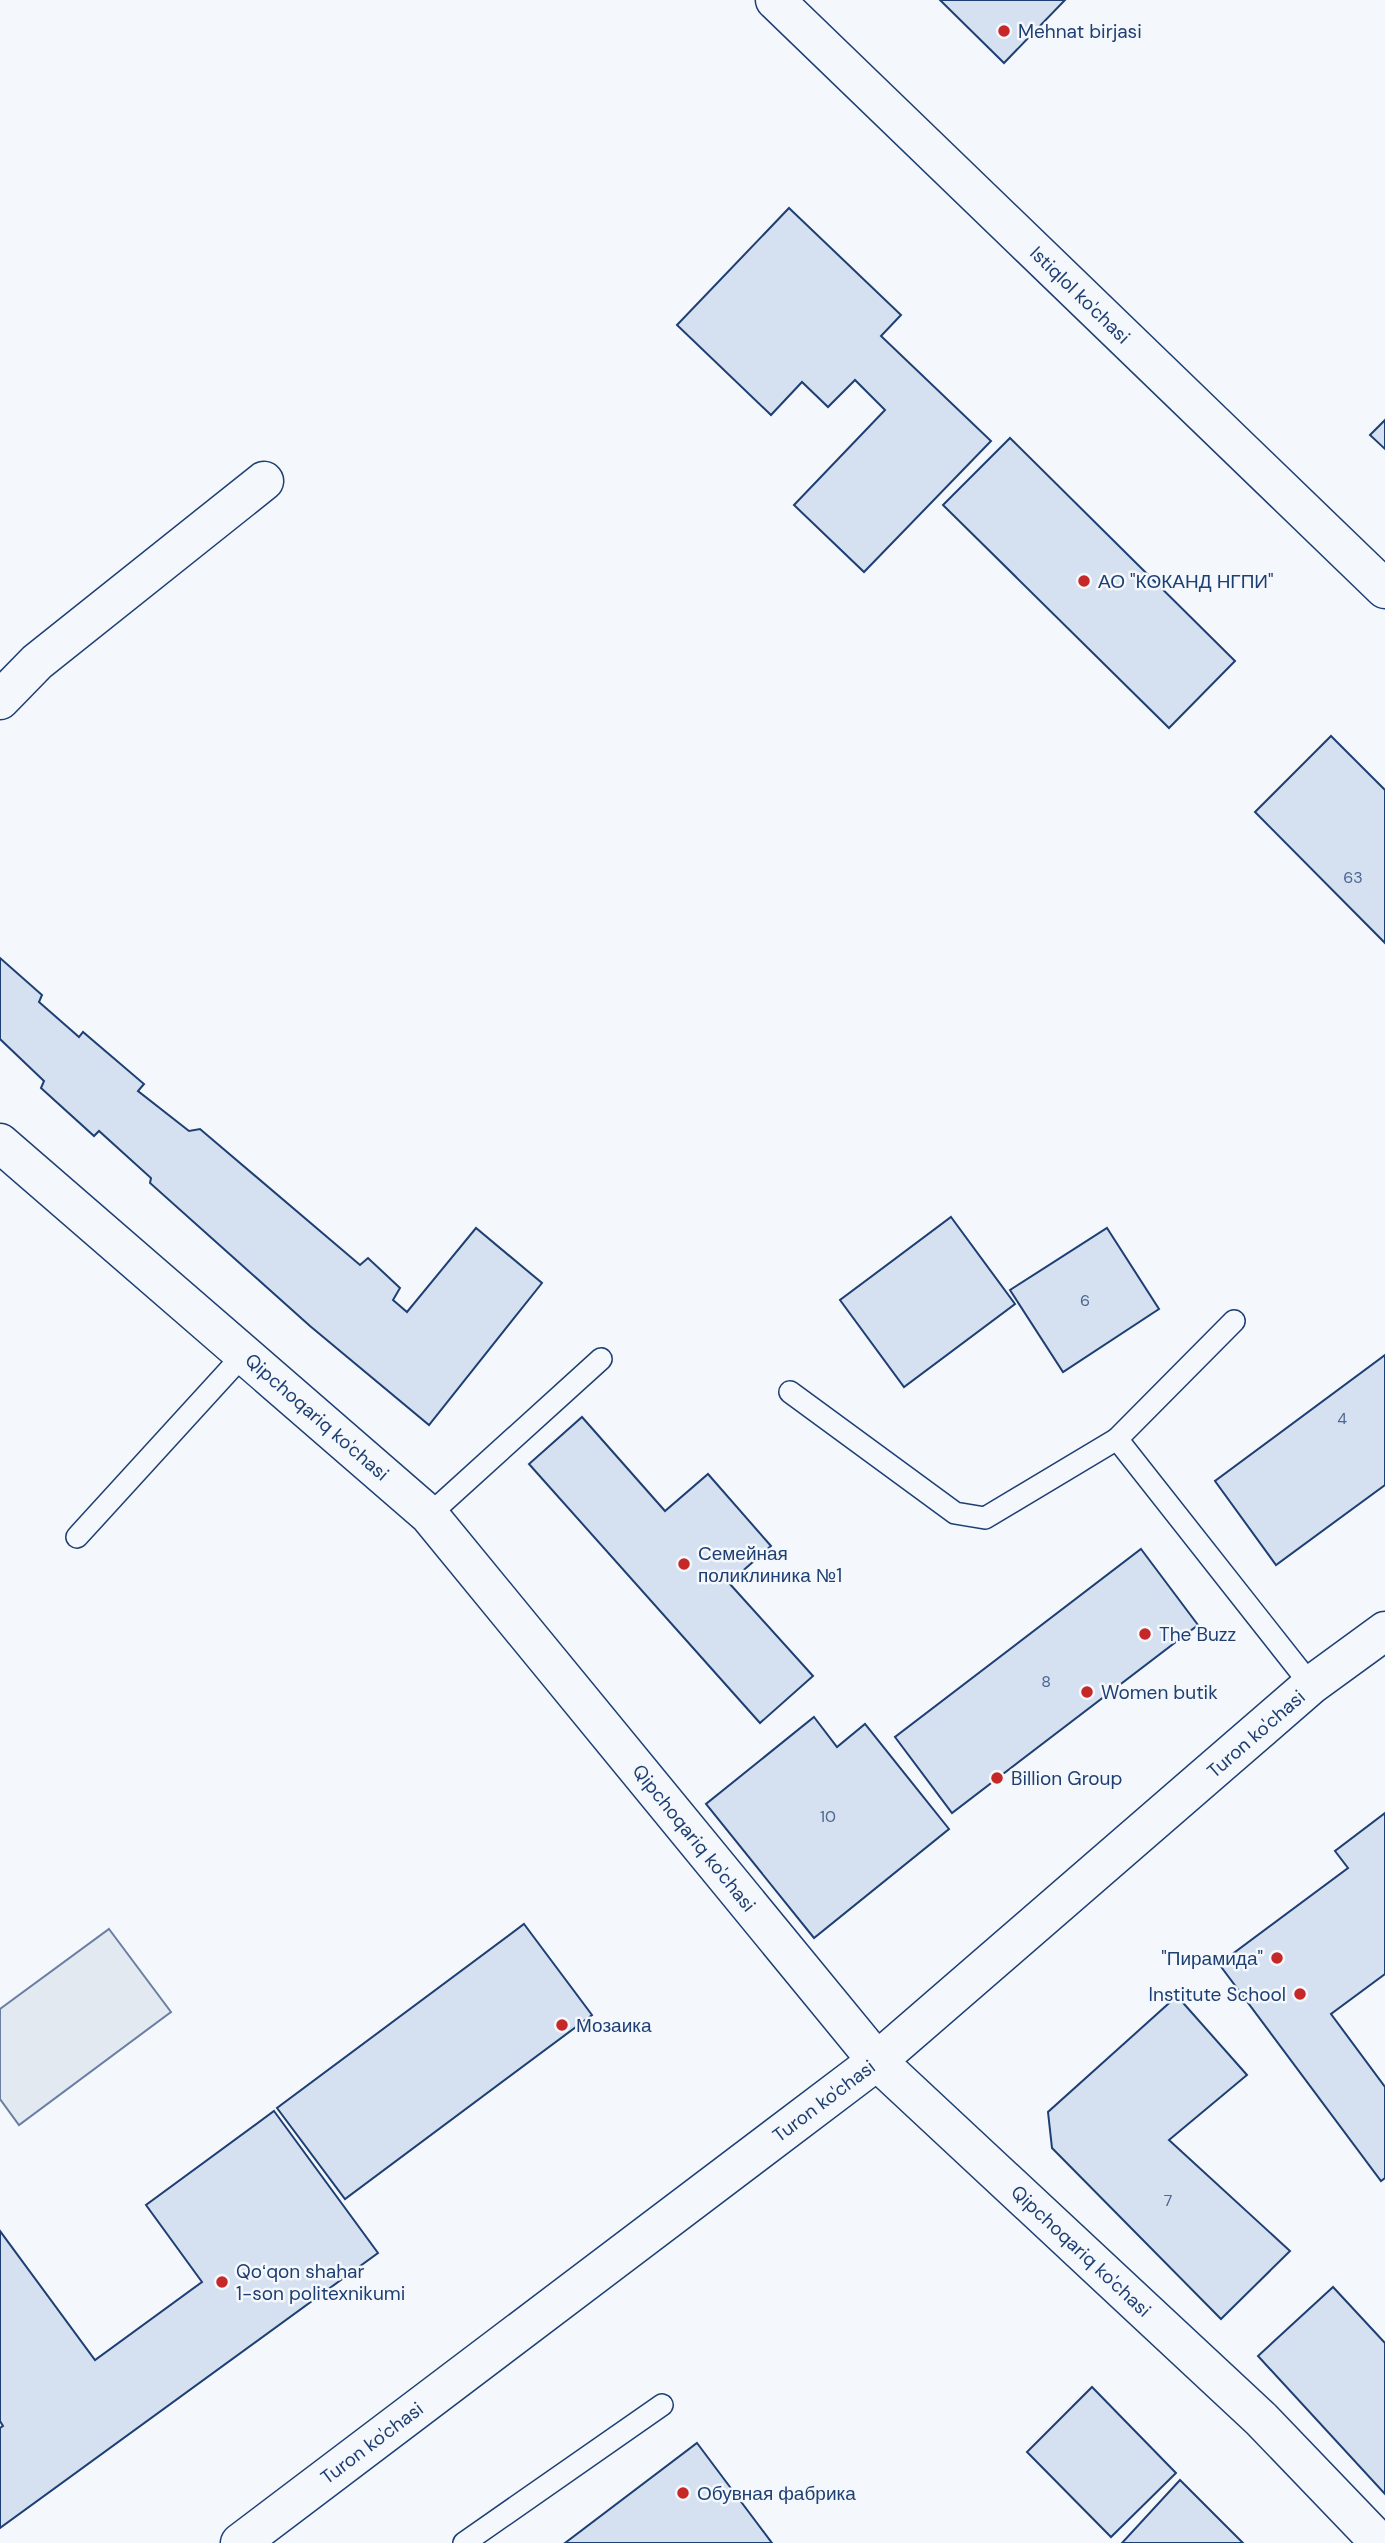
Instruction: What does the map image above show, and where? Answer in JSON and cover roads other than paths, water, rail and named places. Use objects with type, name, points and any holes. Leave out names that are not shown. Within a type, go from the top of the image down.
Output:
[{"type":"street","name":"Istiqlol ko'chasi","points":[[775,0],[1385,589]]},
{"type":"street","points":[[0,700],[37,662],[264,481]]},
{"type":"street","name":"Qipchoqariq ko'chasi","points":[[0,1143],[429,1515],[877,2061],[1261,2419],[1380,2543]]},
{"type":"street","name":"Turon ko'chasi","points":[[240,2543],[877,2061],[1311,1685],[1385,1631]]},
{"type":"lane","points":[[790,1392],[955,1513],[985,1518],[1118,1439],[1234,1321]]},
{"type":"lane","points":[[76,1537],[245,1353]]},
{"type":"lane","points":[[429,1515],[601,1359]]},
{"type":"lane","points":[[1118,1439],[1311,1685]]},
{"type":"lane","points":[[464,2543],[662,2405]]},
{"type":"place","name":"Mehnat birjasi","points":[[1004,31]]},
{"type":"place","name":"АО \"КОКАНД НГПИ\"","points":[[1084,581]]},
{"type":"place","name":"Семейная поликлиника №1","points":[[684,1564]]},
{"type":"place","name":"The Buzz","points":[[1145,1634]]},
{"type":"place","name":"Women butik","points":[[1087,1692]]},
{"type":"place","name":"Billion Group","points":[[997,1778]]},
{"type":"place","name":"\"Пирамида\"","points":[[1277,1958]]},
{"type":"place","name":"Institute School","points":[[1300,1994]]},
{"type":"place","name":"Мозаика","points":[[562,2025]]},
{"type":"place","name":"Qoʻqon shahar 1-son politexnikumi","points":[[222,2282]]},
{"type":"place","name":"Обувная фабрика","points":[[683,2493]]}]
